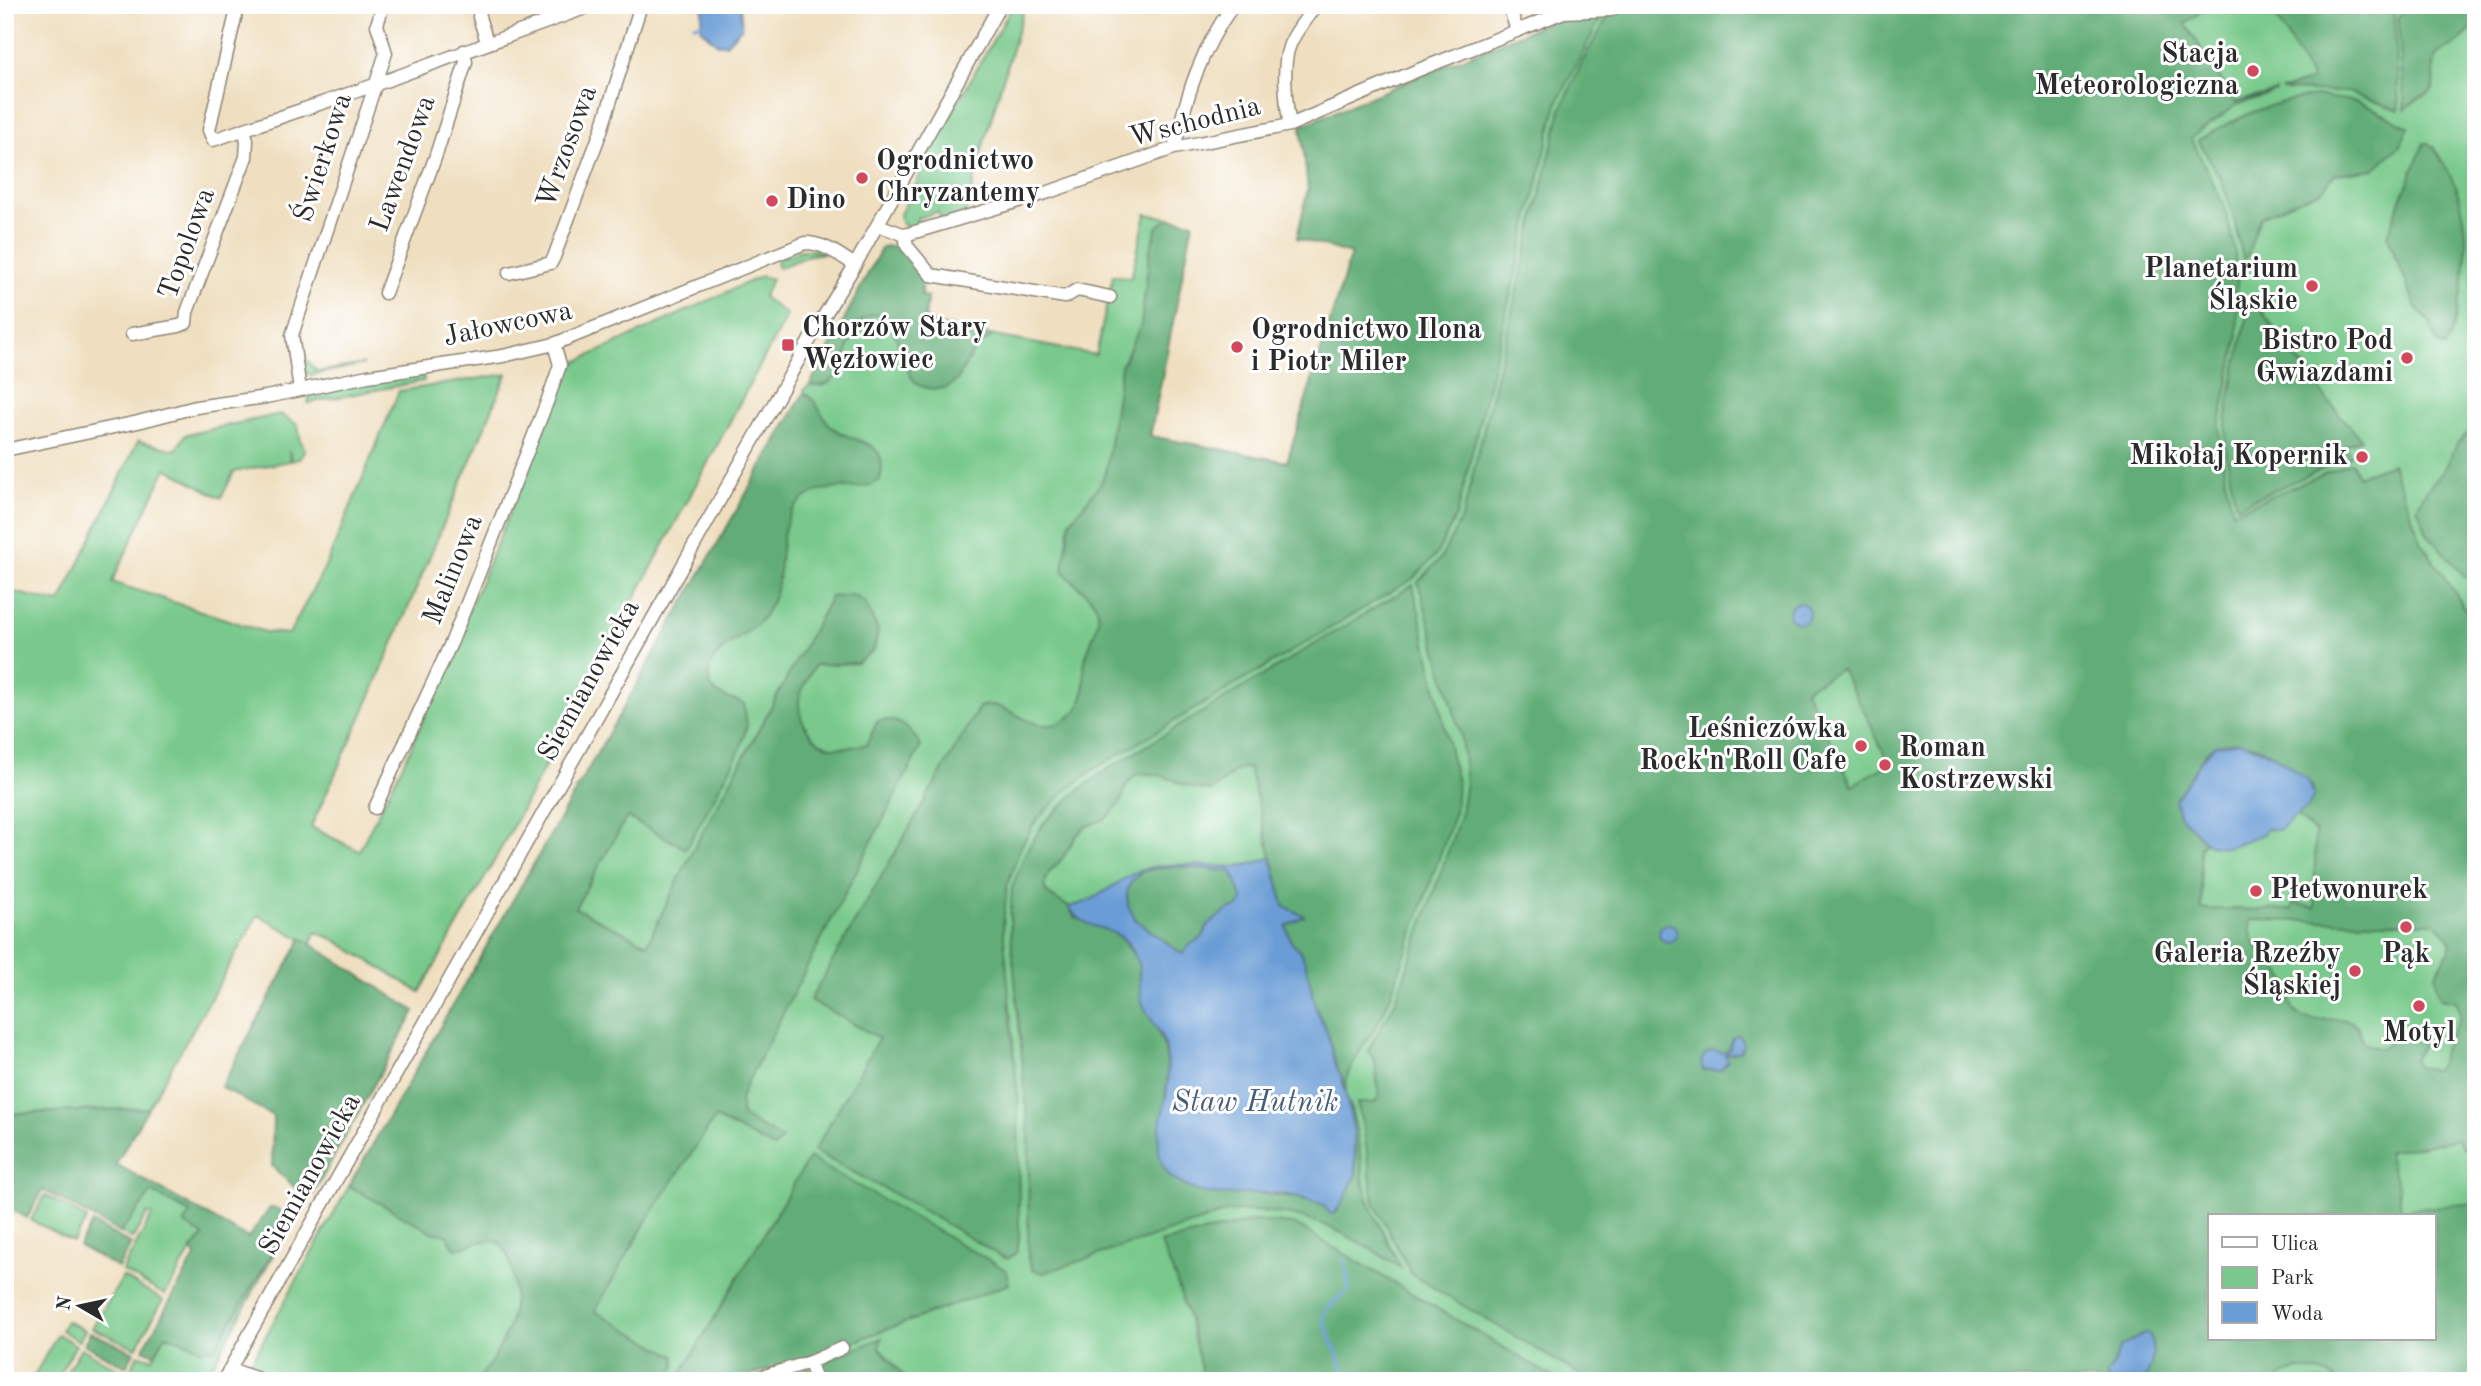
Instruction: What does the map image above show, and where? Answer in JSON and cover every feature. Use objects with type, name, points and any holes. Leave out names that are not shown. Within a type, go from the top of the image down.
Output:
[{"type":"street","points":[[239,5],[209,130],[213,140],[375,83],[386,53],[377,26],[383,5]]},
{"type":"street","points":[[481,5],[479,17],[487,42]]},
{"type":"street","name":"Świerkowa","points":[[300,390],[291,337],[375,83],[593,5]]},
{"type":"street","name":"Wrzosowa","points":[[509,273],[551,263],[554,257],[601,131],[641,5]]},
{"type":"street","name":"Siemianowicka","points":[[223,1381],[1000,5]]},
{"type":"street","points":[[1174,148],[1194,74],[1233,5]]},
{"type":"street","points":[[1290,125],[1286,59],[1291,41],[1316,5]]},
{"type":"street","points":[[1509,5],[1517,31]]},
{"type":"street","name":"Wschodnia","points":[[905,235],[1049,192],[1174,148],[1290,125],[1564,12],[1611,10]]},
{"type":"street","name":"Lawendowa","points":[[385,293],[435,158],[466,62],[464,51]]},
{"type":"street","name":"Topolowa","points":[[132,334],[186,323],[187,312],[246,157],[247,140],[244,130]]},
{"type":"street","points":[[878,225],[905,235],[907,246],[932,275],[1065,297],[1077,290],[1110,297]]},
{"type":"street","name":"Jałowcowa","points":[[5,450],[153,419],[187,408],[368,376],[503,356],[554,344],[798,245],[819,244],[855,265]]},
{"type":"street","name":"Malinowa","points":[[375,808],[452,641],[547,402],[560,365],[554,344]]},
{"type":"street","points":[[748,1381],[810,1362],[842,1348]]},
{"type":"street","points":[[810,1362],[816,1381]]},
{"type":"street","points":[[230,1368],[264,1381]]},
{"type":"green space","points":[[1013,5],[1025,5],[966,213],[941,220],[938,212],[917,218],[918,226],[906,229],[901,223],[900,214],[929,153]]},
{"type":"green space","points":[[1615,5],[2476,5],[2476,1381],[820,1381],[812,1357],[731,1381],[283,1381],[254,1371],[250,1364],[349,1186],[804,390],[810,385],[882,247],[901,245],[923,273],[921,296],[927,297],[925,318],[937,325],[1096,355],[1113,275],[1131,278],[1146,214],[1193,222],[1150,436],[1287,462],[1351,254],[1297,238],[1308,189],[1301,126],[1563,16],[1610,16]]},
{"type":"green space","points":[[1615,5],[2210,5],[2185,23],[2235,102],[2277,91],[2237,105],[2191,138],[2224,206],[2237,271],[2238,336],[2219,428],[2225,478],[2233,512],[2352,462],[2358,476],[2392,464],[2422,543],[2476,625],[2476,1192],[2473,1149],[2463,1149],[2457,1139],[2387,1152],[2398,1186],[2401,1210],[2476,1203],[2476,1381],[2338,1381],[2323,1373],[2299,1370],[2283,1375],[2276,1381],[1590,1381],[1412,1275],[1374,1203],[1364,1131],[1357,1103],[1373,1103],[1379,1098],[1375,1061],[1368,1051],[1396,1000],[1461,813],[1466,782],[1461,737],[1418,582],[1441,558],[1463,515],[1561,109],[1582,62]],"holes":[[[1841,669],[1889,764],[1852,785],[1805,689]],[[2247,743],[2267,752],[2312,785],[2314,796],[2308,806],[2296,815],[2315,832],[2315,908],[2294,903],[2291,910],[2202,909],[2200,848],[2205,841],[2179,815],[2175,800],[2206,753],[2215,745]],[[2251,920],[2435,923],[2450,941],[2449,951],[2436,976],[2440,998],[2456,1001],[2460,1014],[2444,1047],[2439,1065],[2433,1071],[2417,1066],[2414,1060],[2422,1038],[2419,1031],[2401,1031],[2381,1048],[2366,1044],[2359,1029],[2352,1022],[2340,1019],[2312,1020],[2295,1012],[2287,981],[2253,939]]]},
{"type":"green space","points":[[2269,5],[2394,5],[2399,110],[2348,92],[2281,90],[2312,80]]},
{"type":"green space","points":[[2418,5],[2476,5],[2476,25],[2454,46],[2437,54],[2433,89],[2405,110],[2398,17],[2407,9]]},
{"type":"green space","points":[[1602,15],[1557,103],[1457,514],[1436,555],[1414,578],[1096,768],[1066,790],[1037,819],[1020,848],[1007,887],[1003,925],[1018,1101],[1019,1241],[1016,1253],[1008,1259],[1002,1257],[909,1202],[814,1151],[879,1038],[810,1000],[979,707],[999,707],[1030,722],[1053,725],[1072,715],[1081,704],[1085,659],[1098,617],[1093,601],[1063,570],[1070,522],[1101,483],[1106,471],[1121,366],[1141,325],[1150,249],[1158,226],[1169,218],[1193,222],[1150,436],[1287,462],[1351,254],[1297,238],[1308,189],[1301,126],[1563,16]]},
{"type":"green space","points":[[2317,96],[2359,102],[2409,127],[2400,146],[2374,169],[2335,174],[2322,190],[2260,217],[2247,257],[2243,259],[2232,210],[2221,179],[2198,140],[2255,111]]},
{"type":"green space","points":[[2424,143],[2433,147],[2446,167],[2462,206],[2465,226],[2462,289],[2453,331],[2444,347],[2437,343],[2430,323],[2416,307],[2387,235]]},
{"type":"green space","points":[[901,245],[923,273],[921,296],[927,297],[925,318],[937,325],[992,336],[973,352],[957,380],[947,388],[927,388],[916,383],[911,376],[888,322],[881,316],[872,315],[862,320],[855,330],[840,369],[833,379],[824,385],[810,385],[882,247]]},
{"type":"green space","points":[[801,250],[826,253],[810,255],[778,268],[778,259]]},
{"type":"green space","points":[[761,276],[772,279],[763,297],[787,315],[492,865],[420,992],[333,939],[316,932],[310,944],[258,915],[148,1108],[5,1114],[5,590],[60,603],[138,441],[176,450],[185,435],[280,414],[298,425],[305,449],[300,458],[292,461],[289,451],[290,461],[234,472],[221,498],[166,468],[112,582],[265,632],[289,634],[327,563],[399,391],[507,374],[372,693],[311,827],[359,851],[410,750],[572,364]]},
{"type":"green space","points":[[2252,303],[2260,308],[2295,358],[2310,373],[2323,395],[2361,439],[2346,445],[2350,457],[2237,506],[2228,466],[2226,425],[2233,381]]},
{"type":"green space","points":[[302,330],[301,349],[318,372],[364,364],[312,375],[305,373],[299,341]]},
{"type":"green space","points":[[420,374],[424,381],[308,403],[309,397],[314,393]]},
{"type":"green space","points":[[804,393],[813,400],[832,427],[875,449],[882,466],[880,480],[861,487],[820,491],[800,502],[786,524],[776,591],[768,609],[758,623],[713,660],[710,685],[722,696],[744,704],[747,726],[740,750],[686,849],[627,817],[575,908],[647,944],[692,852],[831,597],[853,595],[865,602],[878,630],[874,650],[857,663],[815,665],[799,701],[804,724],[819,741],[837,748],[866,745],[878,721],[898,722],[913,734],[921,746],[740,1099],[742,1116],[782,1139],[774,1148],[715,1118],[647,1220],[595,1311],[675,1356],[675,1367],[667,1381],[477,1381],[504,1339],[513,1308],[513,1276],[505,1250],[492,1240],[455,1249],[447,1235],[432,1232],[349,1186]]},
{"type":"green space","points":[[2476,430],[2476,589],[2428,535],[2417,507],[2427,489],[2445,469],[2458,442],[2466,434]]},
{"type":"green space","points":[[1413,585],[1457,783],[1455,812],[1390,997],[1380,1020],[1352,1065],[1346,1090],[1344,1091],[1327,1032],[1316,1009],[1300,951],[1291,942],[1286,926],[1304,916],[1284,906],[1249,768],[1239,769],[1211,791],[1156,775],[1135,775],[1126,786],[1114,811],[1105,819],[1085,827],[1076,836],[1062,859],[1048,874],[1044,886],[1047,893],[1069,907],[1074,917],[1112,930],[1125,942],[1138,962],[1143,1003],[1165,1049],[1168,1074],[1161,1132],[1214,1194],[1256,1193],[1284,1196],[1324,1205],[1330,1214],[1337,1212],[1356,1174],[1355,1139],[1347,1105],[1350,1104],[1358,1137],[1364,1186],[1372,1210],[1401,1268],[1359,1242],[1319,1223],[1277,1212],[1253,1211],[1227,1212],[1044,1273],[1033,1270],[1028,1259],[1029,1137],[1010,924],[1012,888],[1026,852],[1044,823],[1074,794],[1103,772]]},
{"type":"green space","points":[[1171,866],[1232,871],[1243,900],[1239,907],[1224,915],[1182,954],[1136,920],[1128,906],[1127,892],[1131,881],[1142,871]]},
{"type":"green space","points":[[302,938],[415,1011],[313,1194],[294,1187],[272,1166],[273,1116],[221,1087]]},
{"type":"green space","points":[[148,1108],[116,1164],[248,1238],[270,1208],[276,1208],[290,1218],[291,1223],[215,1348],[200,1350],[166,1335],[155,1354],[143,1349],[196,1255],[191,1251],[203,1236],[184,1224],[190,1213],[152,1192],[120,1233],[43,1190],[27,1218],[5,1206],[5,1114]]},
{"type":"green space","points":[[809,1158],[1006,1270],[1009,1284],[812,1357],[731,1381],[677,1381]]},
{"type":"green space","points":[[152,1192],[191,1213],[203,1236],[165,1295],[122,1271],[152,1215],[148,1213],[132,1239],[120,1233]]},
{"type":"green space","points":[[45,1195],[87,1219],[73,1242],[31,1220]]},
{"type":"green space","points":[[1253,1221],[1294,1224],[1560,1381],[1203,1381],[1186,1310],[1160,1243]]},
{"type":"green space","points":[[92,1223],[131,1244],[118,1268],[79,1246]]},
{"type":"green space","points":[[291,1223],[204,1381],[177,1381],[162,1372],[156,1381],[124,1381],[138,1355],[152,1358],[166,1335],[196,1346],[215,1348]]},
{"type":"green space","points":[[123,1277],[163,1300],[136,1348],[92,1328]]},
{"type":"green space","points":[[66,1321],[85,1330],[79,1341],[61,1330]]},
{"type":"green space","points":[[90,1332],[134,1352],[126,1367],[84,1344]]},
{"type":"green space","points":[[58,1334],[76,1345],[55,1381],[31,1381]]},
{"type":"green space","points":[[882,1338],[879,1347],[908,1381],[820,1381],[816,1365]]},
{"type":"green space","points":[[81,1348],[123,1372],[118,1381],[61,1381]]},
{"type":"green space","points":[[810,1367],[814,1381],[766,1381]]},
{"type":"water","points":[[703,5],[740,7],[742,27],[726,44],[718,44],[701,29]]},
{"type":"water","points":[[1795,603],[1803,603],[1809,613],[1803,623],[1795,623],[1789,617],[1789,609]]},
{"type":"water","points":[[2242,742],[2272,754],[2308,780],[2314,796],[2308,806],[2279,830],[2266,829],[2263,834],[2228,847],[2214,846],[2207,843],[2179,815],[2175,800],[2201,760],[2215,745]]},
{"type":"water","name":"Staw Hutnik","points":[[1271,857],[1284,906],[1304,916],[1286,926],[1291,942],[1300,951],[1306,964],[1316,1009],[1342,1077],[1353,1127],[1356,1174],[1341,1206],[1333,1214],[1330,1214],[1324,1205],[1286,1194],[1225,1195],[1198,1191],[1169,1175],[1161,1162],[1158,1141],[1167,1088],[1166,1050],[1162,1037],[1142,1002],[1137,960],[1123,938],[1086,922],[1069,907],[1092,899],[1129,876],[1152,867],[1182,864],[1226,867],[1256,863]],"holes":[[[1171,866],[1232,871],[1243,900],[1239,907],[1228,910],[1208,925],[1203,937],[1191,944],[1182,954],[1136,920],[1128,906],[1127,892],[1131,882],[1142,871]]]},
{"type":"water","points":[[1668,924],[1674,927],[1677,933],[1674,939],[1668,942],[1662,939],[1659,933],[1662,927]]},
{"type":"water","points":[[1739,1035],[1743,1045],[1741,1051],[1725,1055],[1728,1061],[1720,1070],[1703,1070],[1701,1062],[1705,1054],[1714,1050],[1724,1053],[1729,1050],[1733,1038]]},
{"type":"water","points":[[2146,1333],[2150,1335],[2153,1353],[2144,1381],[2108,1381],[2107,1374],[2120,1347]]},
{"type":"waterway","points":[[694,25],[701,24]]},
{"type":"waterway","points":[[1344,1259],[1348,1290],[1326,1310],[1323,1319],[1346,1375],[1365,1381]]},
{"type":"place","name":"Stacja Meteorologiczna","points":[[2253,71]]},
{"type":"place","name":"Ogrodnictwo Chryzantemy","points":[[862,178]]},
{"type":"place","name":"Dino","points":[[772,201]]},
{"type":"place","name":"Planetarium Śląskie","points":[[2312,286]]},
{"type":"place","name":"Chorzów Stary Węzłowiec","points":[[788,345]]},
{"type":"place","name":"Ogrodnictwo Ilona i Piotr Miler","points":[[1237,347]]},
{"type":"place","name":"Bistro Pod Gwiazdami","points":[[2407,358]]},
{"type":"place","name":"Mikołaj Kopernik","points":[[2362,457]]},
{"type":"place","name":"Leśniczówka Rock'n'Roll Cafe","points":[[1861,746]]},
{"type":"place","name":"Roman Kostrzewski","points":[[1885,765]]},
{"type":"place","name":"Płetwonurek","points":[[2256,891]]},
{"type":"place","name":"Pąk","points":[[2406,927]]},
{"type":"place","name":"Galeria Rzeźby Śląskiej","points":[[2355,971]]},
{"type":"place","name":"Motyl","points":[[2419,1006]]}]
